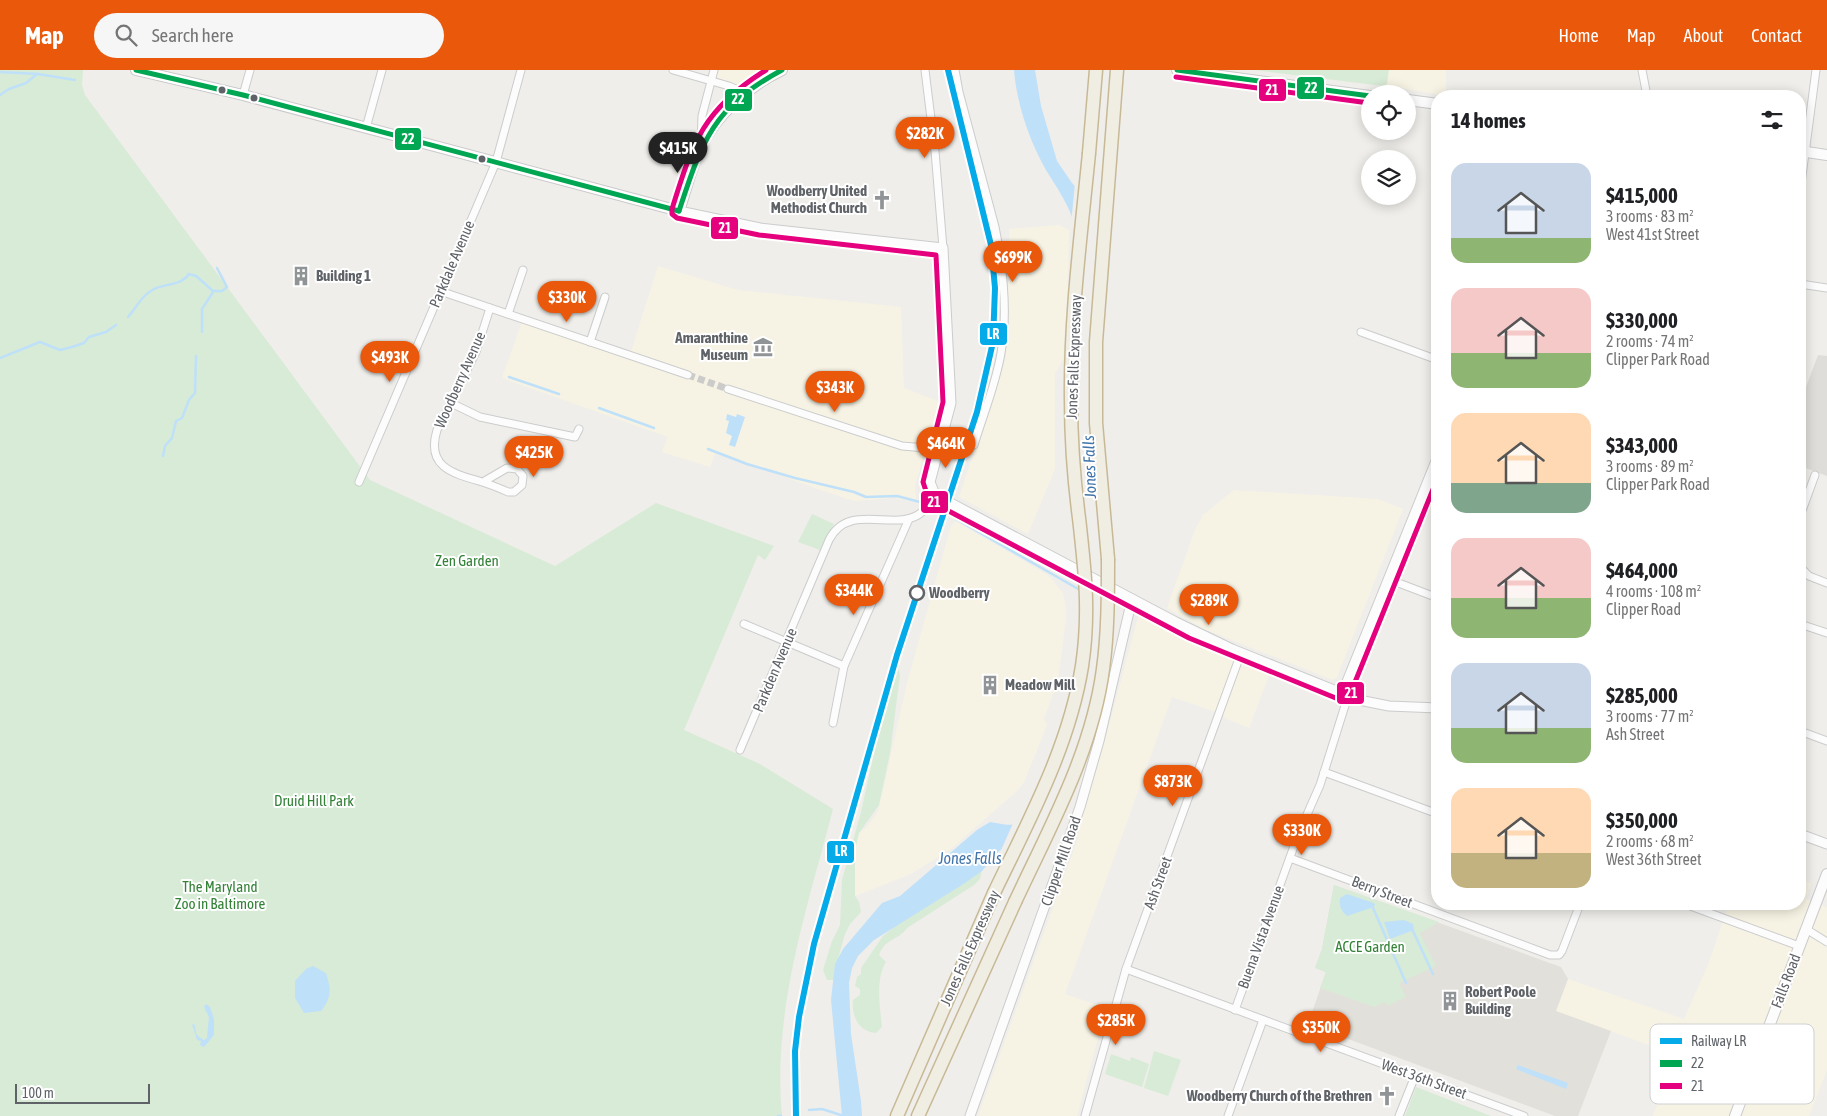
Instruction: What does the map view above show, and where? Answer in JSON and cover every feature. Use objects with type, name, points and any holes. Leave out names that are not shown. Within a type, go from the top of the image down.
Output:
[{"type":"highway","name":"Jones Falls Expressway","points":[[897,1116],[994,893],[1059,752],[1076,693],[1086,638],[1087,615],[1085,559],[1079,518],[1071,393],[1072,341],[1096,70]]},
{"type":"highway","name":"Jones Falls Expressway","points":[[918,1116],[1070,785],[1083,750],[1103,671],[1107,635],[1108,560],[1096,423],[1096,342],[1117,70]]},
{"type":"main road","points":[[136,70],[243,95],[680,210],[701,147],[721,117],[745,93],[782,70]]},
{"type":"main road","points":[[1177,70],[1361,95]]},
{"type":"main road","points":[[1416,101],[1431,103]]},
{"type":"main road","points":[[1806,152],[1827,155]]},
{"type":"main road","name":"Falls Road","points":[[1770,1024],[1827,874]]},
{"type":"main road","name":"Falls Road","points":[[1735,1116],[1740,1104]]},
{"type":"street","points":[[243,95],[250,70]]},
{"type":"street","points":[[366,128],[382,70]]},
{"type":"street","name":"Parkdale Avenue","points":[[359,482],[496,162],[521,70]]},
{"type":"street","points":[[673,70],[712,80],[745,93]]},
{"type":"street","points":[[701,147],[702,116],[714,70]]},
{"type":"street","points":[[925,70],[935,151],[943,248],[951,394],[949,415],[930,482],[934,492],[947,501],[1118,592],[1193,631],[1241,653],[1345,695],[1390,706],[1431,708]]},
{"type":"street","points":[[728,388],[886,442],[915,449],[940,448],[959,450],[974,445],[998,370],[1004,311],[999,245],[955,70]]},
{"type":"street","points":[[1642,70],[1646,90]]},
{"type":"street","points":[[1806,129],[1816,70]]},
{"type":"street","points":[[680,210],[753,226],[943,248]]},
{"type":"street","points":[[508,314],[523,270]]},
{"type":"street","points":[[1806,285],[1827,288]]},
{"type":"street","points":[[440,291],[688,375]]},
{"type":"street","points":[[590,342],[605,297]]},
{"type":"street","name":"Woodberry Avenue","points":[[483,482],[507,468],[517,469],[523,476],[522,485],[514,492],[508,492],[448,470],[441,465],[436,457],[434,440],[476,352],[490,308]]},
{"type":"street","points":[[1361,332],[1431,357]]},
{"type":"street","points":[[451,404],[474,415],[575,437],[580,429]]},
{"type":"street","name":"Buena Vista Avenue","points":[[1235,1010],[1290,858],[1324,772],[1345,695],[1388,579],[1431,473]]},
{"type":"street","points":[[1806,500],[1815,475]]},
{"type":"street","points":[[833,723],[844,666],[909,519],[920,514],[928,505],[934,492]]},
{"type":"street","name":"Parkden Avenue","points":[[740,750],[788,641],[829,540],[836,528],[849,522],[874,518],[898,521],[909,519]]},
{"type":"street","points":[[1806,573],[1827,584]]},
{"type":"street","points":[[1388,579],[1431,595]]},
{"type":"street","name":"Clipper Mill Road","points":[[970,1116],[1080,807],[1101,732],[1132,599]]},
{"type":"street","points":[[744,624],[844,666]]},
{"type":"street","points":[[1806,626],[1827,634]]},
{"type":"street","name":"Ash Street","points":[[1085,1116],[1126,969],[1241,653]]},
{"type":"street","points":[[1806,733],[1827,741]]},
{"type":"street","points":[[1324,772],[1431,811]]},
{"type":"street","points":[[1806,836],[1827,844]]},
{"type":"street","name":"Berry Street","points":[[1290,858],[1543,954],[1559,955],[1578,910]]},
{"type":"street","points":[[1701,910],[1800,946]]},
{"type":"street","points":[[1806,930],[1827,942]]},
{"type":"street","name":"West 36th Street","points":[[1126,969],[1524,1116]]},
{"type":"street","points":[[1228,1116],[1263,1020]]},
{"type":"street","points":[[1399,1116],[1415,1076]]},
{"type":"shaded area","points":[[714,70],[777,70],[745,93],[711,82]]},
{"type":"shaded area","points":[[1280,70],[1446,70],[1446,90],[1431,90],[1431,93],[1416,91],[1416,85],[1383,85]]},
{"type":"shaded area","points":[[1059,225],[1069,230],[1063,359],[1055,374],[1055,469],[1028,534],[959,497],[1006,358],[1009,229]]},
{"type":"shaded area","points":[[658,266],[738,290],[901,307],[904,388],[943,403],[915,484],[916,502],[893,498],[854,501],[716,451],[710,467],[662,452],[668,437],[502,378],[523,319],[630,355]]},
{"type":"shaded area","points":[[1818,355],[1827,356],[1827,476],[1806,468],[1806,387]]},
{"type":"shaded area","points":[[1234,490],[1378,499],[1403,509],[1337,677],[1333,680],[1204,629],[1167,608],[1195,530],[1203,515]]},
{"type":"shaded area","points":[[955,521],[1048,575],[1063,593],[1066,619],[1058,680],[1044,719],[1047,725],[1024,782],[1018,790],[951,849],[911,874],[855,896],[855,850],[859,833],[867,827],[878,812],[907,683],[951,526]]},
{"type":"shaded area","points":[[1143,615],[1193,642],[1269,675],[1249,728],[1227,719],[1219,713],[1172,697],[1065,994],[1106,1008],[1077,1116],[978,1116],[1078,838],[1077,835],[1106,737],[1138,617]]},
{"type":"shaded area","points":[[1806,881],[1811,883],[1806,899]]},
{"type":"shaded area","points":[[1334,885],[1561,967],[1568,979],[1556,1011],[1611,1031],[1578,1116],[1555,1116],[1308,1024],[1326,972],[1315,968],[1322,949]]},
{"type":"shaded area","points":[[1806,899],[1827,907],[1827,1070],[1814,1103],[1814,1024],[1650,1024],[1650,1045],[1556,1011],[1568,979],[1684,1019],[1708,965],[1727,910],[1806,910]]},
{"type":"shaded area","points":[[1658,1104],[1814,1104],[1809,1116],[1653,1116]]},
{"type":"green space","name":"Druid Hill Park","points":[[0,70],[83,70],[82,85],[85,95],[370,480],[555,566],[656,503],[774,546],[765,560],[758,555],[684,730],[760,764],[833,809],[803,922],[787,999],[780,1077],[782,1116],[0,1116]]},
{"type":"green space","points":[[1255,70],[1389,70],[1387,84],[1375,85]]},
{"type":"green space","points":[[812,514],[834,524],[820,550],[798,542]]},
{"type":"green space","points":[[898,667],[900,675],[890,753],[879,805],[859,833],[855,850],[855,896],[859,902],[861,912],[850,924],[845,934],[834,980],[827,980],[823,970],[832,941],[840,925],[842,880],[861,812],[895,669]]},
{"type":"green space","points":[[982,869],[980,879],[974,885],[907,928],[882,949],[879,955],[886,962],[879,985],[882,1027],[876,1033],[865,1030],[857,1022],[853,1012],[853,1000],[860,995],[860,989],[855,986],[857,977],[861,974],[861,968],[883,936],[908,916]]},
{"type":"green space","name":"ACCE Garden","points":[[1334,885],[1439,922],[1420,933],[1436,966],[1399,983],[1406,997],[1387,1006],[1385,1002],[1374,1007],[1320,988],[1326,972],[1315,968],[1322,949]]},
{"type":"green space","points":[[1154,1051],[1181,1060],[1168,1096],[1144,1088]]},
{"type":"green space","points":[[1111,1054],[1130,1061],[1131,1057],[1149,1064],[1142,1087],[1105,1074]]},
{"type":"green space","points":[[1416,1087],[1491,1116],[1405,1116]]},
{"type":"water","points":[[1014,70],[1035,70],[1041,106],[1057,161],[1072,183],[1090,202],[1100,223],[1104,241],[1105,278],[1098,340],[1092,451],[1104,594],[1099,676],[1078,752],[1063,792],[1043,833],[1035,841],[999,851],[982,871],[874,940],[858,956],[852,968],[849,983],[851,1034],[862,1116],[842,1116],[831,1000],[835,964],[843,949],[882,903],[900,896],[977,830],[990,822],[1007,825],[1017,823],[1030,809],[1054,756],[1073,686],[1085,625],[1087,588],[1075,511],[1070,444],[1077,240],[1073,220],[1067,205],[1040,159],[1029,134],[1021,109]]},
{"type":"water","points":[[727,414],[736,417],[737,414],[745,417],[735,447],[729,445],[732,436],[726,433],[729,421],[726,420]]},
{"type":"water","points":[[1347,894],[1371,902],[1375,904],[1374,907],[1347,916],[1341,908],[1340,898]]},
{"type":"water","points":[[1404,920],[1413,924],[1414,930],[1390,939],[1384,922]]},
{"type":"water","points":[[313,966],[326,973],[330,993],[321,1011],[304,1013],[295,998],[295,981],[306,969]]},
{"type":"water","points":[[206,1004],[210,1007],[214,1019],[214,1035],[204,1047],[200,1045],[201,1041],[197,1040],[192,1024],[195,1025],[199,1037],[204,1040],[207,1038],[209,1017],[204,1007]]},
{"type":"water","points":[[1518,1065],[1568,1083],[1566,1089],[1516,1069]]},
{"type":"pier","name":"Jones Falls","points":[[1075,183],[1093,201],[1102,222],[1108,264],[1101,341],[1105,633],[1081,753],[1036,844],[1007,850],[998,857],[1014,821],[1028,808],[1046,771],[1063,718],[1081,646],[1085,604],[1076,535],[1074,255],[1071,224]]},
{"type":"waterway","points":[[0,72],[38,74],[75,80]]},
{"type":"waterway","points":[[0,95],[9,89],[26,83],[37,74]]},
{"type":"waterway","points":[[128,317],[142,298],[154,289],[182,281],[189,274],[196,276],[213,291],[222,291],[227,287],[217,268]]},
{"type":"waterway","points":[[202,332],[202,309],[213,292]]},
{"type":"waterway","points":[[0,358],[40,342],[60,350],[72,347],[84,343],[89,337],[106,332],[116,325]]},
{"type":"waterway","points":[[163,456],[165,446],[172,438],[176,421],[182,418],[189,400],[195,393],[196,356]]},
{"type":"waterway","points":[[509,377],[559,394]]},
{"type":"waterway","points":[[599,408],[654,428]]},
{"type":"waterway","points":[[708,449],[747,464],[854,492],[866,497],[897,496],[920,502]]},
{"type":"waterway","points":[[956,519],[1080,590]]},
{"type":"waterway","points":[[1373,908],[1406,983]]},
{"type":"waterway","points":[[1413,931],[1433,974]]},
{"type":"waterway","points":[[809,1110],[822,1109],[844,1116]]},
{"type":"tunnel","points":[[688,375],[728,389]]},
{"type":"rail line","name":"LR","points":[[796,1116],[795,1051],[799,1017],[814,944],[897,655],[977,412],[993,342],[995,288],[991,245],[948,70]]},
{"type":"transit line","name":"22","points":[[136,70],[243,95],[679,211]]},
{"type":"transit line","name":"21","points":[[766,70],[745,84],[728,99],[714,113],[703,129],[687,164],[672,214],[677,218],[759,235],[936,255],[943,402],[923,482],[928,497],[943,508],[1189,638],[1343,701],[1349,697],[1431,494]]},
{"type":"transit line","name":"22","points":[[679,211],[695,165],[713,128],[725,112],[740,98],[782,70]]},
{"type":"transit line","name":"22","points":[[1177,70],[1361,95]]},
{"type":"transit line","name":"21","points":[[1176,77],[1361,102]]},
{"type":"place","name":"Woodberry United Methodist Church","points":[[882,200]]},
{"type":"place","name":"Building 1","points":[[301,276]]},
{"type":"place","name":"Amaranthine Museum","points":[[763,347]]},
{"type":"place","name":"Woodberry","points":[[917,593]]},
{"type":"place","name":"Meadow Mill","points":[[990,685]]},
{"type":"place","name":"Robert Poole Building","points":[[1450,1001]]},
{"type":"place","name":"Woodberry Church of the Brethren","points":[[1387,1096]]},
{"type":"park label","name":"Zen Garden","points":[[467,561]]},
{"type":"park label","name":"The Maryland Zoo in Baltimore","points":[[220,896]]}]
